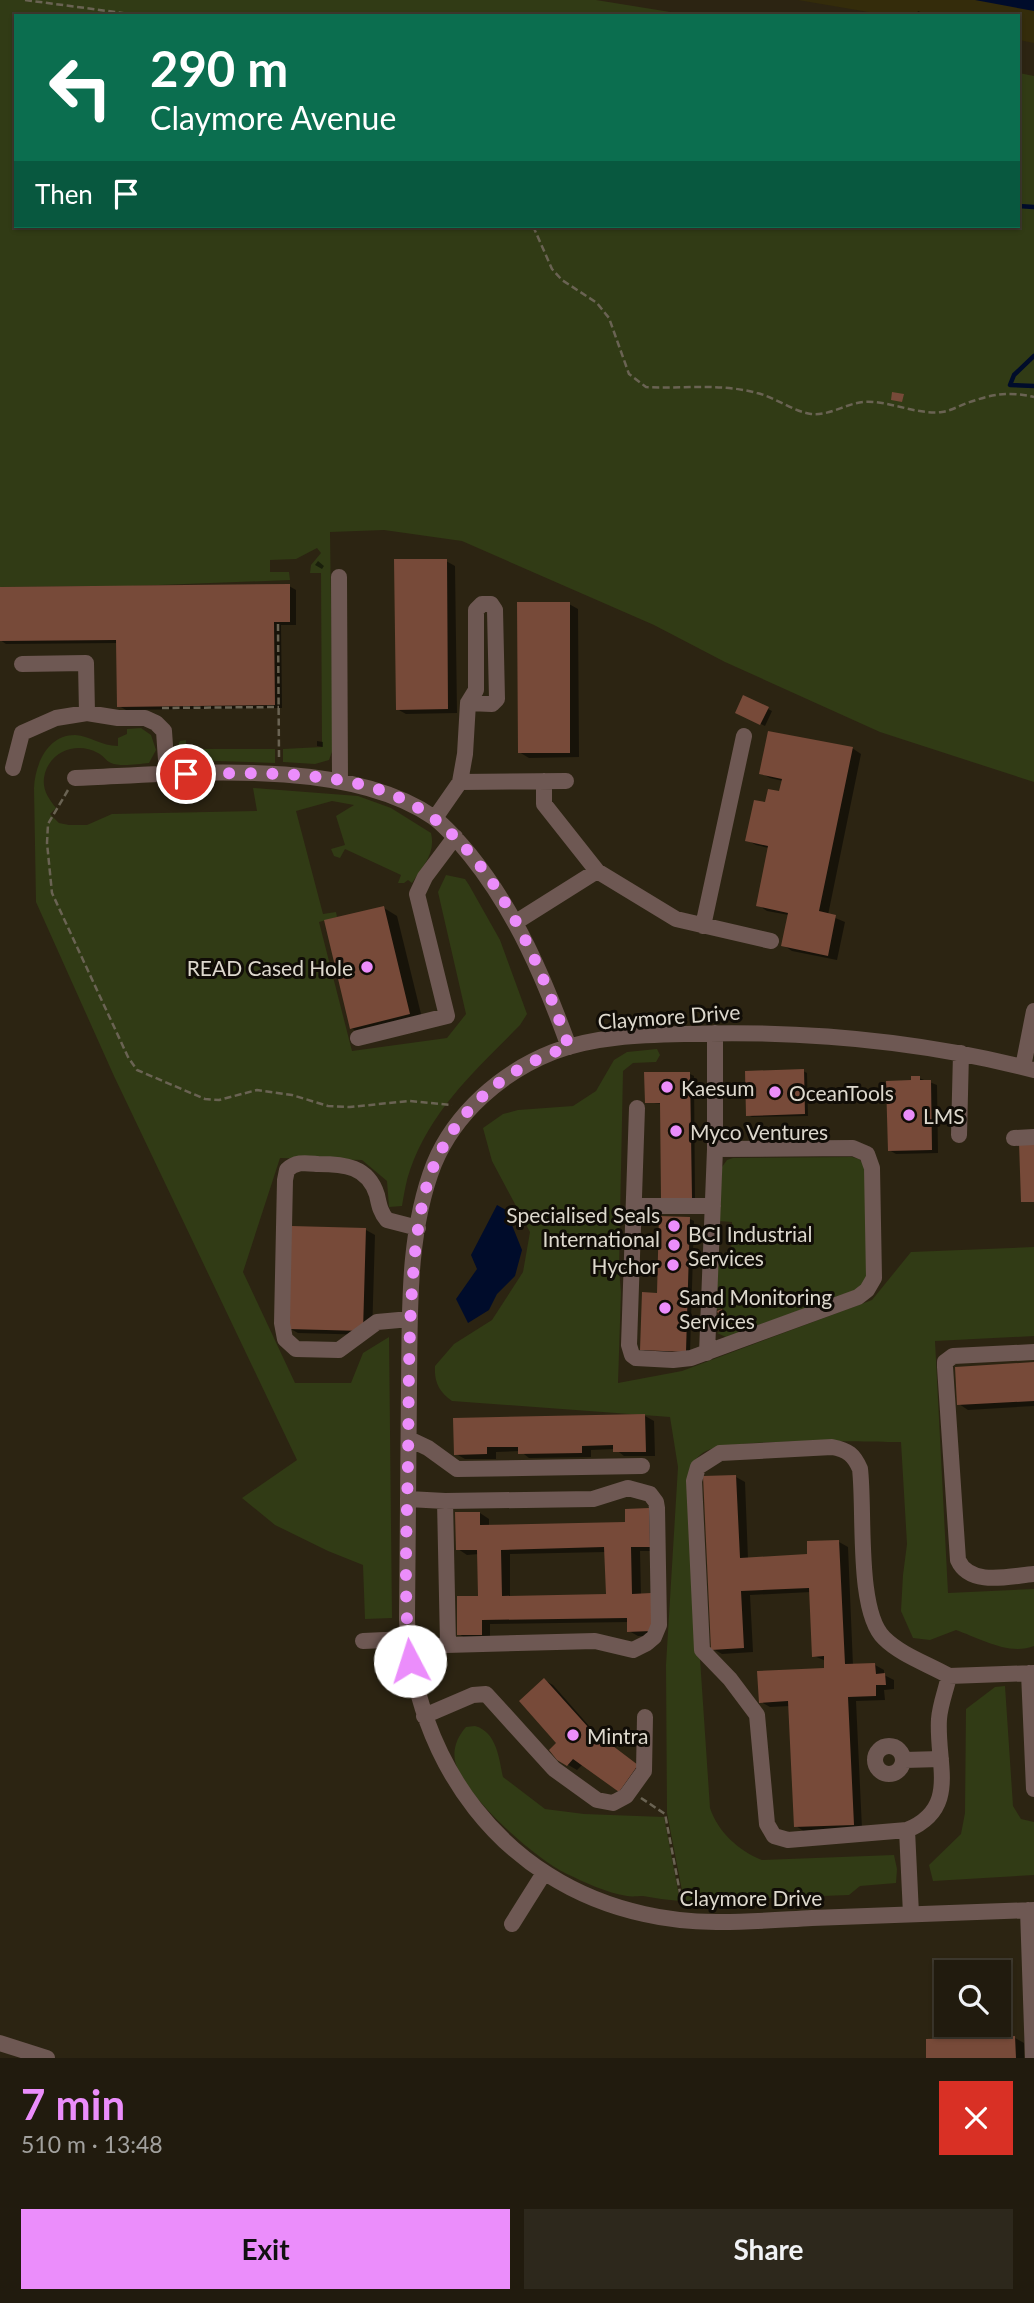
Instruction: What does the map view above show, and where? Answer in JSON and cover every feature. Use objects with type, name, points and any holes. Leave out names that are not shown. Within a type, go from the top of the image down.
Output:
[{"type":"street","points":[[340,577],[340,781]]},
{"type":"street","points":[[435,818],[460,782],[465,754],[468,703],[476,690],[476,610],[482,604],[491,604],[495,610],[497,699],[492,704],[468,703]]},
{"type":"street","points":[[22,664],[86,663],[87,713]]},
{"type":"street","points":[[13,768],[22,733],[56,718],[87,713],[118,718],[145,718],[161,727],[166,736],[167,774]]},
{"type":"street","points":[[703,926],[744,736]]},
{"type":"street","points":[[75,778],[167,774],[280,775],[340,781],[385,792],[411,803],[435,818],[455,837],[491,881],[516,922],[543,979],[569,1047]]},
{"type":"street","points":[[460,782],[566,780]]},
{"type":"street","points":[[544,781],[544,804],[597,872],[676,919],[771,941]]},
{"type":"street","points":[[358,1038],[447,1016],[417,894],[425,877],[455,837]]},
{"type":"street","points":[[516,922],[597,872]]},
{"type":"street","points":[[1028,1069],[1034,1011]]},
{"type":"street","points":[[707,1353],[715,1149],[715,1032]]},
{"type":"street","name":"Claymore Drive","points":[[1028,1069],[961,1053],[829,1035],[715,1032],[634,1037],[569,1047],[539,1058],[511,1074],[468,1112],[454,1129],[435,1163],[418,1228],[410,1319],[408,1642],[424,1716],[447,1768],[471,1804],[513,1849],[544,1873],[583,1894],[622,1909],[682,1920],[753,1921],[1031,1910]]},
{"type":"street","points":[[959,1135],[961,1053]]},
{"type":"street","points":[[637,1108],[629,1345],[632,1355],[641,1359],[679,1360],[707,1353],[858,1297],[871,1285],[875,1270],[872,1168],[867,1154],[853,1148],[715,1149]]},
{"type":"street","points":[[1014,1138],[1034,1137]]},
{"type":"street","points":[[410,1319],[377,1322],[339,1350],[296,1349],[285,1339],[282,1323],[287,1170],[300,1163],[351,1166],[372,1184],[381,1212],[387,1220],[418,1228]]},
{"type":"street","points":[[634,1206],[713,1206]]},
{"type":"street","points":[[1034,1352],[953,1356],[945,1362],[945,1367],[958,1560],[965,1572],[977,1577],[1034,1574]]},
{"type":"street","points":[[408,1440],[428,1448],[457,1469],[642,1465]]},
{"type":"street","points":[[949,1676],[939,1718],[941,1799],[931,1816],[920,1825],[906,1830],[788,1840],[774,1836],[767,1824],[757,1716],[730,1679],[702,1650],[694,1481],[698,1467],[720,1453],[832,1447],[845,1450],[855,1457],[860,1469],[866,1587],[871,1617],[882,1636],[898,1649],[949,1676],[1031,1673],[1034,1789]]},
{"type":"street","points":[[363,1641],[447,1644],[595,1641],[626,1650],[648,1643],[659,1625],[657,1508],[650,1494],[628,1488],[593,1499],[408,1499]]},
{"type":"street","points":[[445,1501],[447,1644]]},
{"type":"street","points":[[424,1716],[473,1695],[486,1694],[546,1761],[597,1800],[607,1803],[618,1802],[630,1791],[646,1766],[645,1717]]},
{"type":"street","points":[[904,1760],[941,1759]]},
{"type":"street","points":[[906,1830],[911,1914]]},
{"type":"street","points":[[512,1924],[544,1873]]},
{"type":"street","points":[[1031,1910],[1034,2058]]},
{"type":"street","points":[[0,2043],[47,2058]]},
{"type":"path","points":[[25,0],[130,14]]},
{"type":"path","points":[[534,228],[552,269],[562,280],[597,303],[609,318],[629,374],[646,387],[702,385],[732,388],[758,393],[810,414],[824,413],[860,402],[943,412],[998,393],[1034,397]]},
{"type":"path","points":[[278,624],[280,775]]},
{"type":"path","points":[[153,708],[279,707]]},
{"type":"path","points":[[75,778],[48,824],[52,893],[128,1057],[137,1070],[205,1099],[219,1100],[257,1090],[292,1095],[328,1106],[351,1107],[409,1101],[453,1105],[468,1112]]},
{"type":"path","points":[[630,1791],[665,1814],[683,1906],[682,1920]]},
{"type":"green space","points":[[0,0],[596,0],[683,14],[14,14],[14,228],[1020,228],[1020,73],[1034,76],[1034,782],[880,732],[725,662],[654,625],[462,541],[384,530],[330,532],[333,749],[329,760],[315,764],[283,762],[283,749],[322,747],[321,573],[310,573],[311,565],[321,553],[317,548],[296,559],[270,560],[270,572],[289,572],[290,580],[133,586],[0,587]]},
{"type":"green space","points":[[141,728],[151,735],[156,750],[149,763],[115,764],[98,753],[82,748],[67,750],[53,759],[45,773],[44,787],[56,808],[50,814],[59,823],[87,825],[112,814],[257,811],[253,788],[358,796],[391,808],[431,833],[432,847],[428,859],[412,883],[408,880],[398,883],[401,875],[345,849],[340,858],[334,856],[331,849],[345,845],[336,816],[354,805],[332,801],[296,811],[323,914],[336,912],[337,917],[319,922],[352,1051],[447,1038],[466,1014],[438,892],[446,875],[465,879],[469,885],[500,940],[527,1014],[520,1025],[457,1091],[430,1128],[410,1170],[402,1206],[389,1207],[387,1181],[362,1160],[280,1158],[243,1272],[295,1383],[351,1383],[363,1353],[389,1337],[392,1618],[365,1619],[363,1565],[275,1525],[242,1498],[297,1460],[114,1076],[36,902],[34,788],[44,753],[57,740],[75,735],[118,746],[118,738],[127,734],[127,729]]},
{"type":"green space","points":[[186,740],[186,749],[275,749],[275,763],[185,760],[179,754],[178,747],[180,741]]},
{"type":"green space","points":[[657,1049],[660,1055],[656,1062],[633,1063],[623,1071],[618,1383],[682,1371],[872,1300],[911,1252],[1034,1247],[1034,1336],[935,1341],[948,1593],[1034,1589],[1034,1646],[1024,1649],[1004,1647],[956,1630],[930,1640],[913,1638],[901,1611],[907,1544],[901,1442],[767,1442],[718,1447],[698,1457],[688,1479],[710,1808],[718,1825],[730,1840],[762,1860],[894,1855],[896,1883],[860,1886],[849,1895],[684,1901],[667,1813],[666,1665],[678,1467],[670,1417],[452,1401],[441,1390],[435,1377],[435,1366],[454,1344],[492,1320],[523,1272],[530,1232],[492,1161],[483,1128],[503,1114],[518,1110],[573,1106],[596,1091],[614,1060],[627,1052]]},
{"type":"green space","points":[[859,1159],[866,1167],[868,1274],[861,1288],[726,1337],[717,1333],[730,1327],[723,1308],[715,1310],[717,1259],[731,1259],[732,1222],[719,1221],[722,1167],[727,1160]]},
{"type":"green space","points":[[1005,1686],[1013,1806],[1021,1819],[1034,1822],[1034,1875],[933,1881],[929,1865],[961,1834],[965,1813],[966,1709],[995,1687]]},
{"type":"green space","points":[[475,1726],[482,1729],[492,1740],[503,1777],[545,1809],[584,1814],[664,1817],[680,1901],[619,1895],[604,1890],[553,1866],[521,1842],[475,1795],[457,1767],[454,1756],[457,1741],[466,1727]]},
{"type":"sand","points":[[798,0],[1034,0],[1034,43],[1020,40],[1020,14],[880,14]]},
{"type":"water","points":[[975,0],[1034,0],[1034,11]]},
{"type":"water","points":[[497,1205],[506,1210],[522,1250],[515,1276],[497,1294],[489,1310],[468,1323],[456,1299],[477,1269],[471,1255]]},
{"type":"building","points":[[892,392],[904,394],[902,402],[891,400]]},
{"type":"building","points":[[394,559],[447,559],[448,709],[396,710]]},
{"type":"building","points":[[290,584],[290,622],[274,622],[275,705],[117,707],[116,640],[0,641],[0,587]]},
{"type":"building","points":[[517,602],[570,602],[570,753],[518,753]]},
{"type":"building","points":[[743,695],[769,707],[760,725],[735,713]]},
{"type":"building","points":[[768,731],[853,747],[819,911],[836,915],[828,956],[781,946],[788,913],[756,906],[768,846],[745,841],[754,800],[765,802],[768,789],[779,791],[782,779],[759,774]]},
{"type":"building","name":"READ Cased Hole","points":[[384,906],[410,1014],[350,1029],[324,920]]},
{"type":"building","name":"OceanTools","points":[[804,1069],[805,1114],[746,1116],[745,1071]]},
{"type":"building","points":[[644,1072],[690,1072],[692,1198],[661,1199],[660,1103],[645,1103]]},
{"type":"building","name":"LMS","points":[[911,1076],[920,1076],[920,1080],[931,1080],[932,1150],[888,1151],[886,1081],[911,1080]]},
{"type":"building","points":[[1019,1142],[1034,1142],[1034,1202],[1021,1202]]},
{"type":"building","points":[[659,1216],[690,1217],[686,1352],[640,1350],[642,1292],[657,1293]]},
{"type":"building","points":[[291,1226],[366,1228],[363,1331],[288,1329]]},
{"type":"building","points":[[722,1309],[729,1328],[724,1329],[717,1311]]},
{"type":"building","points":[[1034,1362],[1034,1401],[957,1405],[955,1367]]},
{"type":"building","points":[[645,1414],[646,1452],[613,1452],[613,1445],[582,1446],[582,1453],[518,1454],[518,1447],[487,1447],[487,1454],[454,1455],[453,1418]]},
{"type":"building","points":[[736,1475],[740,1558],[807,1554],[807,1541],[839,1540],[845,1664],[875,1663],[876,1674],[885,1673],[886,1685],[876,1685],[876,1696],[848,1697],[854,1825],[794,1827],[788,1701],[759,1703],[757,1671],[824,1668],[824,1656],[812,1657],[809,1588],[741,1591],[744,1648],[711,1650],[703,1476]]},
{"type":"building","points":[[649,1508],[650,1547],[631,1547],[632,1594],[651,1593],[651,1631],[627,1632],[627,1618],[482,1620],[482,1635],[457,1635],[457,1596],[478,1596],[477,1550],[456,1550],[455,1512],[480,1512],[480,1525],[625,1522],[625,1509]],"holes":[[[604,1547],[606,1594],[502,1596],[501,1550]]]},
{"type":"building","name":"Mintra","points":[[544,1678],[588,1727],[638,1765],[619,1792],[573,1759],[567,1766],[557,1760],[549,1750],[556,1743],[519,1701]]},
{"type":"building","points":[[1015,2036],[1016,2058],[926,2058],[926,2039]]},
{"type":"waterway","points":[[1020,206],[1034,207]]},
{"type":"waterway","points":[[1034,356],[1014,375],[1010,385],[1034,386]]},
{"type":"place","name":"READ Cased Hole","points":[[367,967]]},
{"type":"place","name":"Kaesum","points":[[667,1087]]},
{"type":"place","name":"OceanTools","points":[[775,1092]]},
{"type":"place","name":"LMS","points":[[909,1115]]},
{"type":"place","name":"Myco Ventures","points":[[676,1131]]},
{"type":"place","name":"Specialised Seals International","points":[[674,1226]]},
{"type":"place","name":"BCI Industrial Services","points":[[674,1245]]},
{"type":"place","name":"Hychor","points":[[673,1265]]},
{"type":"place","name":"Sand Monitoring Services","points":[[665,1308]]},
{"type":"place","name":"Mintra","points":[[573,1735]]},
{"type":"route","points":[[186,774],[280,775],[340,781],[385,792],[411,803],[435,818],[455,837],[491,881],[516,922],[543,979],[569,1047],[539,1058],[511,1074],[468,1112],[443,1145],[423,1203],[414,1261],[410,1319],[407,1620],[410,1661]]}]
